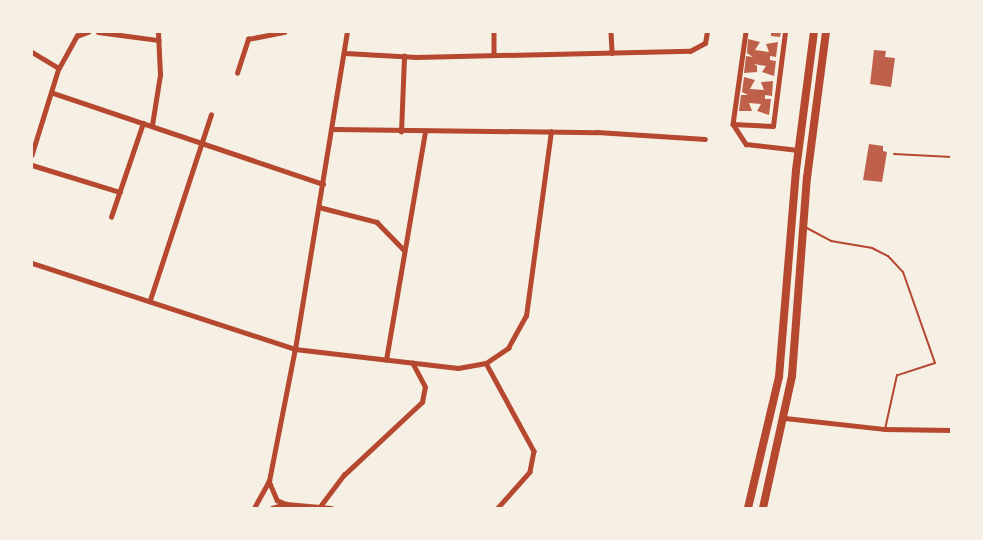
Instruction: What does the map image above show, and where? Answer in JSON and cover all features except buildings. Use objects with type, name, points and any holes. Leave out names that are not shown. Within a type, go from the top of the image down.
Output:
[{"type":"highway","points":[[748,508],[779,377],[798,150],[814,32]]},
{"type":"highway","points":[[763,508],[785,418],[796,340],[803,226],[826,32]]},
{"type":"street","points":[[32,156],[59,68],[77,36],[88,32]]},
{"type":"street","points":[[98,32],[158,40]]},
{"type":"street","points":[[152,126],[160,75],[158,32]]},
{"type":"street","points":[[237,73],[248,39],[284,32]]},
{"type":"street","points":[[254,508],[269,481],[295,349],[334,129],[347,32]]},
{"type":"street","points":[[494,32],[494,55]]},
{"type":"street","points":[[611,32],[612,53]]},
{"type":"street","points":[[345,53],[404,56],[690,51],[705,43],[707,32]]},
{"type":"street","points":[[746,32],[733,124],[746,144],[798,150]]},
{"type":"street","points":[[733,124],[773,126],[785,32]]},
{"type":"street","points":[[32,52],[59,68]]},
{"type":"street","points":[[401,132],[404,56]]},
{"type":"street","points":[[53,93],[323,184]]},
{"type":"street","points":[[150,300],[211,115]]},
{"type":"street","points":[[111,217],[143,123]]},
{"type":"street","points":[[334,129],[401,132],[551,132],[705,139]]},
{"type":"street","points":[[386,360],[424,132]]},
{"type":"street","points":[[32,263],[295,349],[458,368],[486,363],[508,348],[526,316],[551,132]]},
{"type":"street","points":[[32,165],[120,192]]},
{"type":"street","points":[[319,207],[377,222],[404,250]]},
{"type":"street","points":[[321,505],[344,475],[422,402],[425,387],[412,363]]},
{"type":"street","points":[[486,363],[534,451],[530,472],[498,508]]},
{"type":"street","points":[[785,418],[885,429],[951,430]]},
{"type":"street","points":[[269,481],[277,500],[286,504]]},
{"type":"street","points":[[272,508],[286,504],[321,505],[331,508]]},
{"type":"lane","points":[[894,154],[951,157]]},
{"type":"lane","points":[[803,226],[831,241],[872,248],[888,256],[903,272],[935,363],[897,375],[885,429]]}]
